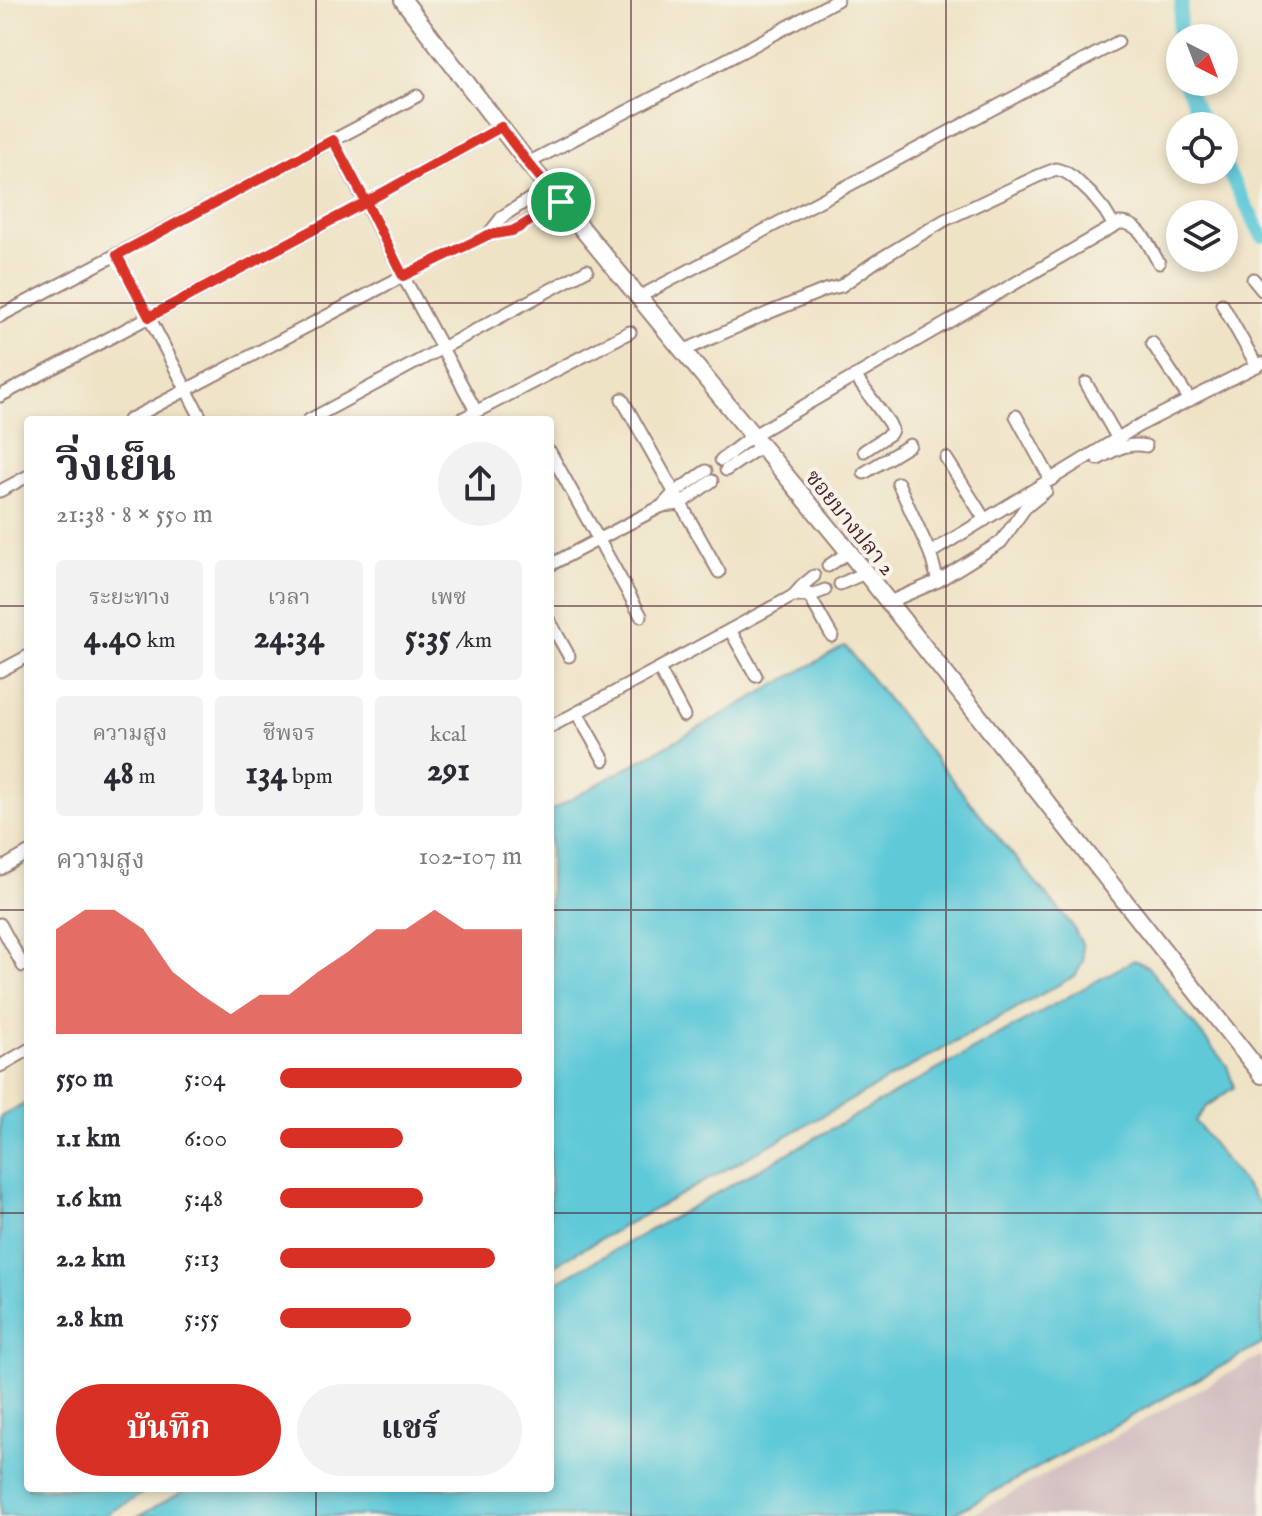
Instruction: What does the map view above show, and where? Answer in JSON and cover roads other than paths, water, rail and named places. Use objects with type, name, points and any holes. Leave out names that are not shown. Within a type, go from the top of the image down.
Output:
[{"type":"street","name":"ซอยบางปลา 2","points":[[403,0],[528,163],[849,552],[1262,1075]]},
{"type":"street","points":[[528,163],[837,0]]},
{"type":"street","points":[[639,297],[1118,42]]},
{"type":"street","points":[[0,316],[417,96]]},
{"type":"street","points":[[0,396],[501,127]]},
{"type":"street","points":[[333,140],[476,411]]},
{"type":"street","points":[[683,351],[782,307],[841,286],[945,220],[1056,169],[1065,172],[1091,194],[1114,226]]},
{"type":"street","points":[[488,235],[503,216],[548,187]]},
{"type":"street","points":[[136,416],[403,276],[488,235],[512,231],[561,202]]},
{"type":"street","points":[[724,465],[855,376],[1119,223],[1128,222],[1137,227],[1159,263]]},
{"type":"street","points":[[117,255],[200,416]]},
{"type":"street","points":[[316,416],[587,270]]},
{"type":"street","points":[[1253,279],[1262,290]]},
{"type":"street","points":[[930,553],[1118,439],[1259,365],[1222,304]]},
{"type":"street","points":[[467,416],[630,332]]},
{"type":"street","points":[[1152,343],[1190,400]]},
{"type":"street","points":[[855,376],[892,430],[864,451]]},
{"type":"street","points":[[1086,383],[1118,439]]},
{"type":"street","points":[[622,399],[719,572]]},
{"type":"street","points":[[1016,416],[1051,480]]},
{"type":"street","points":[[876,443],[887,459]]},
{"type":"street","points":[[887,603],[938,581],[1001,542],[1025,508],[1038,497],[1111,452],[1133,444],[1146,446]]},
{"type":"street","points":[[864,473],[910,445]]},
{"type":"street","points":[[946,458],[985,520]]},
{"type":"street","points":[[554,459],[641,616]]},
{"type":"street","points":[[554,563],[677,498],[709,476]]},
{"type":"street","points":[[0,491],[24,478]]},
{"type":"street","points":[[898,483],[930,553],[938,581]]},
{"type":"street","points":[[828,566],[849,552]]},
{"type":"street","points":[[840,584],[865,573]]},
{"type":"street","points":[[554,725],[793,596],[814,576]]},
{"type":"street","points":[[803,585],[832,636]]},
{"type":"street","points":[[793,596],[809,596],[825,590]]},
{"type":"street","points":[[554,629],[569,656]]},
{"type":"street","points":[[730,630],[756,676]]},
{"type":"street","points":[[0,671],[24,658]]},
{"type":"street","points":[[659,669],[684,716]]},
{"type":"street","points":[[577,713],[604,760]]},
{"type":"street","points":[[0,869],[24,855]]},
{"type":"street","points":[[0,924],[23,966]]},
{"type":"street","points":[[1,1064],[24,1052]]},
{"type":"water","points":[[845,646],[1072,925],[1082,944],[1083,961],[1076,975],[554,1265],[554,809]]},
{"type":"water","points":[[1134,960],[1147,966],[1227,1066],[1234,1087],[1206,1107],[1195,1121],[1262,1207],[1262,1344],[950,1516],[139,1516],[182,1492],[554,1492],[554,1284]]},
{"type":"water","points":[[24,1104],[24,1492],[145,1492],[103,1516],[0,1516],[0,1117]]},
{"type":"waterway","points":[[1179,24],[1182,0]]},
{"type":"waterway","points":[[1191,96],[1198,112]]},
{"type":"waterway","points":[[1235,184],[1262,236]]}]
